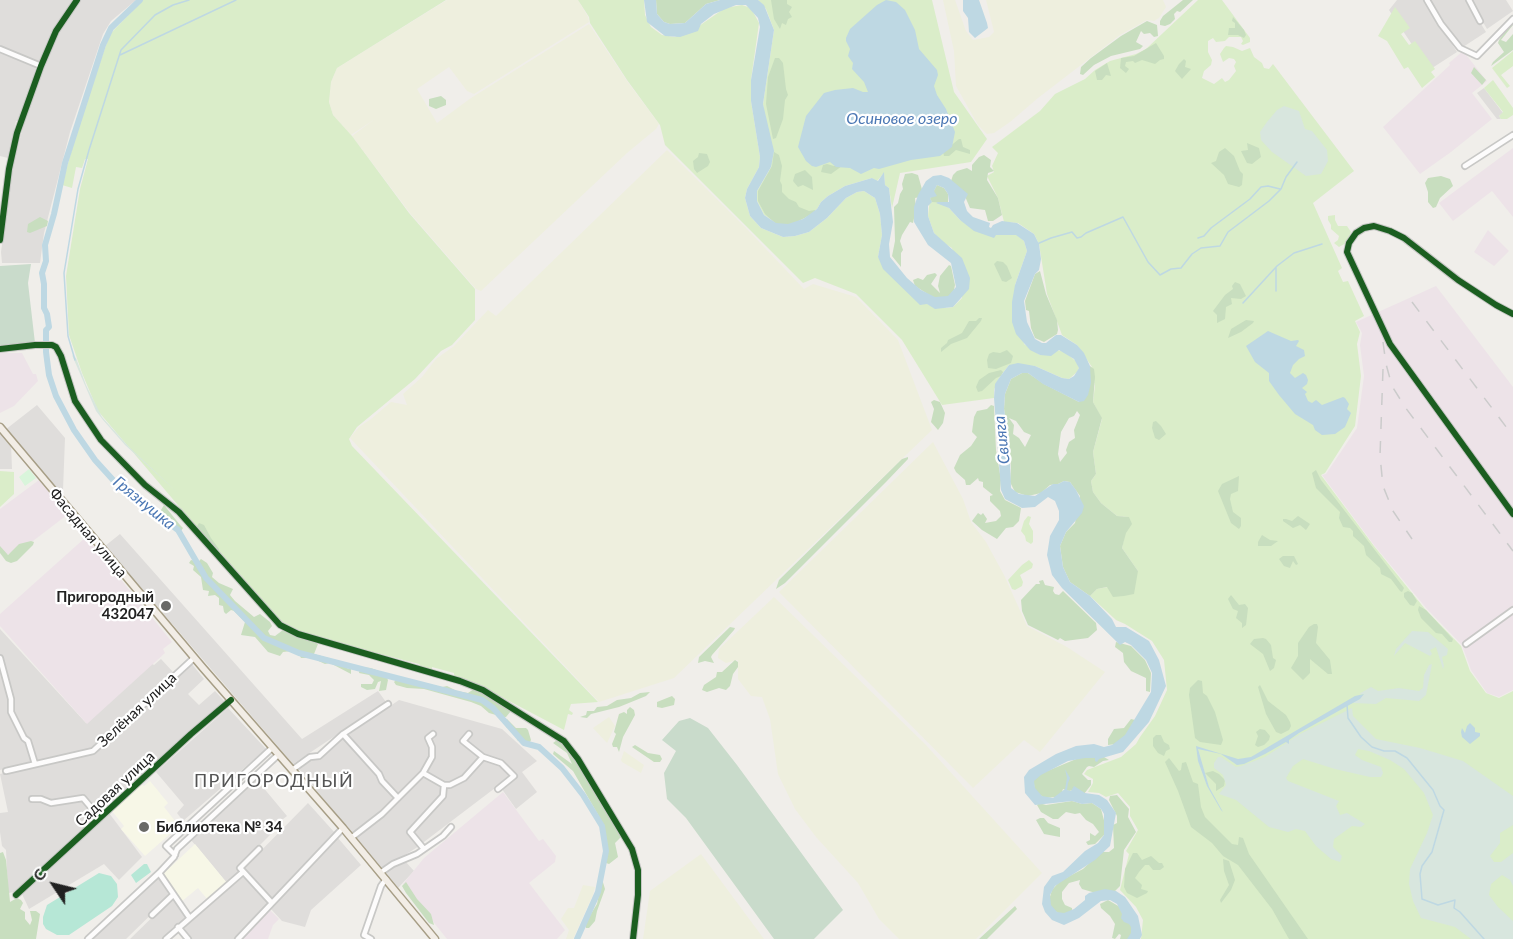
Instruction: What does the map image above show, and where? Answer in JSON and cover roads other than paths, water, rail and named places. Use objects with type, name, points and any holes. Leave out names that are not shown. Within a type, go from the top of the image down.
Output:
[{"type":"main road","name":"Фасадная улица","points":[[0,427],[435,939]]},
{"type":"street","points":[[0,240],[15,139],[40,66],[56,30],[77,0]]},
{"type":"street","points":[[1427,0],[1441,24],[1460,48],[1477,56],[1513,18]]},
{"type":"street","points":[[1469,0],[1480,21]]},
{"type":"street","points":[[0,49],[40,66]]},
{"type":"street","points":[[1465,166],[1513,135]]},
{"type":"street","points":[[1513,314],[1458,280],[1404,238],[1390,231],[1374,226],[1368,227],[1356,233],[1349,243],[1347,252],[1390,344],[1513,514]]},
{"type":"street","points":[[0,349],[34,345],[56,347],[75,401],[101,440],[145,485],[179,512],[280,625],[298,634],[483,690],[560,737],[578,759],[632,849],[638,870],[638,895],[633,939]]},
{"type":"street","points":[[1466,644],[1513,610]]},
{"type":"street","points":[[0,657],[11,699],[11,712],[24,738],[28,741],[35,764]]},
{"type":"street","name":"Зелёная улица","points":[[6,771],[93,751],[194,658]]},
{"type":"street","name":"Садовая улица","points":[[16,896],[231,700]]},
{"type":"street","points":[[292,770],[310,757],[319,756],[343,734],[388,704]]},
{"type":"street","points":[[343,734],[380,774],[382,781],[398,798]]},
{"type":"street","points":[[351,838],[398,798],[423,773],[432,757],[432,747],[428,738],[433,734]]},
{"type":"street","points":[[469,734],[462,741],[483,757],[501,763],[514,776],[498,789]]},
{"type":"street","points":[[175,855],[166,846],[272,748]]},
{"type":"street","points":[[88,939],[159,873],[175,855],[177,849],[278,755]]},
{"type":"street","points":[[423,773],[444,785],[450,784],[464,778],[483,757]]},
{"type":"street","points":[[424,849],[410,832],[443,796],[444,785]]},
{"type":"street","points":[[32,799],[41,799],[51,803],[83,798],[100,818]]},
{"type":"street","points":[[380,873],[424,849],[443,836],[452,826]]},
{"type":"street","points":[[238,939],[343,828]]},
{"type":"street","points":[[259,849],[240,868],[272,903]]},
{"type":"street","points":[[166,939],[243,872]]},
{"type":"street","points":[[159,873],[189,917]]},
{"type":"street","points":[[371,939],[364,935],[381,886],[386,879]]},
{"type":"street","points":[[152,915],[173,895]]},
{"type":"street","points":[[178,927],[188,939]]},
{"type":"water","name":"Свияга","points":[[644,0],[656,0],[657,14],[664,22],[670,24],[685,23],[706,4],[720,0],[758,0],[764,5],[774,30],[763,104],[774,151],[771,167],[757,191],[757,201],[764,215],[776,223],[788,224],[803,219],[817,209],[828,196],[845,186],[872,178],[878,181],[884,172],[885,185],[889,188],[893,222],[889,244],[890,257],[907,278],[921,290],[935,297],[948,296],[956,287],[951,263],[928,245],[914,222],[914,207],[918,195],[926,181],[933,176],[941,175],[949,178],[968,194],[964,202],[967,211],[973,217],[990,223],[989,227],[1002,221],[1017,223],[1034,234],[1039,244],[1041,259],[1039,270],[1035,274],[1024,301],[1027,322],[1035,339],[1042,343],[1046,343],[1056,335],[1061,335],[1077,345],[1090,366],[1091,383],[1088,395],[1084,401],[1079,402],[1043,384],[1028,373],[1022,373],[1011,379],[1005,394],[1004,409],[1009,437],[1011,488],[1019,494],[1035,496],[1053,484],[1070,482],[1084,506],[1082,513],[1066,532],[1060,546],[1063,567],[1070,582],[1090,596],[1112,619],[1116,627],[1126,627],[1149,641],[1159,660],[1166,686],[1149,722],[1123,752],[1099,759],[1097,762],[1095,758],[1068,761],[1034,781],[1035,788],[1042,796],[1053,798],[1065,789],[1067,778],[1065,769],[1070,778],[1067,790],[1071,791],[1074,786],[1085,793],[1099,795],[1107,800],[1116,813],[1110,846],[1095,860],[1055,886],[1050,895],[1051,905],[1057,912],[1064,913],[1074,909],[1085,900],[1085,896],[1089,893],[1105,889],[1116,891],[1125,897],[1138,916],[1142,935],[1140,939],[1127,939],[1131,933],[1131,927],[1121,918],[1122,914],[1117,904],[1110,900],[1101,901],[1079,918],[1064,925],[1052,920],[1042,904],[1044,887],[1052,876],[1063,872],[1085,851],[1098,843],[1104,835],[1104,814],[1092,803],[1082,804],[1072,801],[1035,805],[1025,793],[1024,777],[1029,770],[1056,754],[1076,746],[1112,745],[1125,735],[1151,692],[1152,673],[1146,660],[1131,645],[1125,642],[1120,645],[1062,588],[1052,575],[1047,555],[1050,536],[1059,520],[1059,511],[1055,501],[1048,497],[1035,507],[1022,508],[1005,499],[1001,490],[995,384],[1009,365],[1018,363],[1035,366],[1069,379],[1079,368],[1074,359],[1059,350],[1051,356],[1040,355],[1030,350],[1016,334],[1012,322],[1012,302],[1015,285],[1027,251],[1024,241],[1016,235],[996,235],[994,238],[974,231],[949,208],[936,203],[949,202],[944,188],[937,185],[934,191],[937,196],[930,198],[932,202],[928,206],[928,216],[934,233],[962,258],[970,278],[969,289],[953,307],[935,309],[927,304],[920,305],[883,269],[878,257],[882,235],[880,214],[875,198],[864,191],[846,198],[827,218],[809,232],[783,237],[761,228],[750,216],[745,198],[747,189],[759,167],[760,157],[751,101],[751,80],[760,27],[758,18],[746,5],[736,5],[714,14],[701,24],[698,31],[680,37],[665,36],[647,22]]},
{"type":"water","name":"Осиновое озеро","points":[[886,0],[896,2],[905,10],[915,30],[919,49],[937,70],[938,75],[934,86],[955,132],[952,147],[940,156],[911,160],[879,169],[874,168],[861,174],[850,168],[836,167],[830,162],[816,167],[812,166],[806,161],[798,147],[806,116],[824,93],[853,88],[868,92],[864,82],[852,69],[853,63],[848,56],[850,49],[846,38],[850,29]]},
{"type":"water","points":[[963,0],[979,0],[987,23],[988,28],[975,38],[969,32],[968,18],[963,11]]},
{"type":"water","points":[[1268,331],[1291,341],[1299,341],[1296,346],[1304,350],[1305,356],[1293,365],[1290,373],[1295,378],[1303,373],[1306,375],[1307,384],[1302,388],[1307,392],[1305,394],[1308,401],[1312,403],[1316,400],[1322,405],[1345,398],[1349,404],[1347,409],[1351,413],[1345,427],[1335,434],[1322,435],[1315,430],[1313,425],[1295,414],[1279,395],[1269,381],[1269,373],[1255,362],[1246,346]]},
{"type":"water","points":[[1364,694],[1360,699],[1299,733],[1289,740],[1289,744],[1286,742],[1244,764],[1237,765],[1221,754],[1198,749],[1209,787],[1223,812],[1221,810],[1207,786],[1198,761],[1196,746],[1238,759],[1251,757],[1355,696]]},
{"type":"water","points":[[1470,723],[1475,728],[1475,732],[1480,733],[1480,736],[1470,744],[1462,737],[1461,732],[1462,728],[1465,733]]},
{"type":"waterway","name":"Грязнушка","points":[[140,0],[111,28],[103,45],[65,163],[45,245],[46,261],[42,273],[44,308],[49,327],[46,330],[46,352],[49,375],[56,396],[74,430],[95,460],[114,481],[178,530],[206,578],[264,638],[299,653],[482,700],[493,708],[524,743],[539,747],[562,768],[583,795],[602,826],[606,851],[598,892],[577,939]]},
{"type":"waterway","points":[[75,360],[68,336],[64,273],[78,189],[89,150],[121,50],[155,15],[173,5],[189,0]]},
{"type":"waterway","points":[[120,55],[236,0]]},
{"type":"waterway","points":[[1037,244],[1072,232],[1077,238],[1081,237],[1123,217],[1148,262],[1160,275],[1171,269],[1181,268],[1192,254],[1201,248],[1220,246],[1228,232],[1281,189],[1286,177],[1297,162]]},
{"type":"waterway","points":[[1198,238],[1204,236],[1211,228],[1250,199],[1261,187],[1280,189]]},
{"type":"waterway","points":[[1243,303],[1277,266],[1294,253],[1322,244]]},
{"type":"waterway","points":[[1276,268],[1276,291]]},
{"type":"waterway","points":[[1347,705],[1348,718],[1361,737],[1372,747],[1384,751],[1395,751],[1407,758],[1433,790],[1444,810],[1432,852],[1422,866],[1420,874],[1422,899],[1438,905],[1455,900],[1454,908],[1484,939]]},
{"type":"railway","points":[[1412,302],[1513,436]]},
{"type":"railway","points":[[1383,342],[1392,386],[1405,407],[1513,551]]},
{"type":"railway","points":[[1383,369],[1380,456],[1383,486],[1393,511],[1412,539]]},
{"type":"place","name":"Пригородный 432047","points":[[166,606]]},
{"type":"place","name":"Библиотека № 34","points":[[144,827]]},
{"type":"district","name":"ПРИГОРОДНЫЙ","points":[[274,781]]}]
